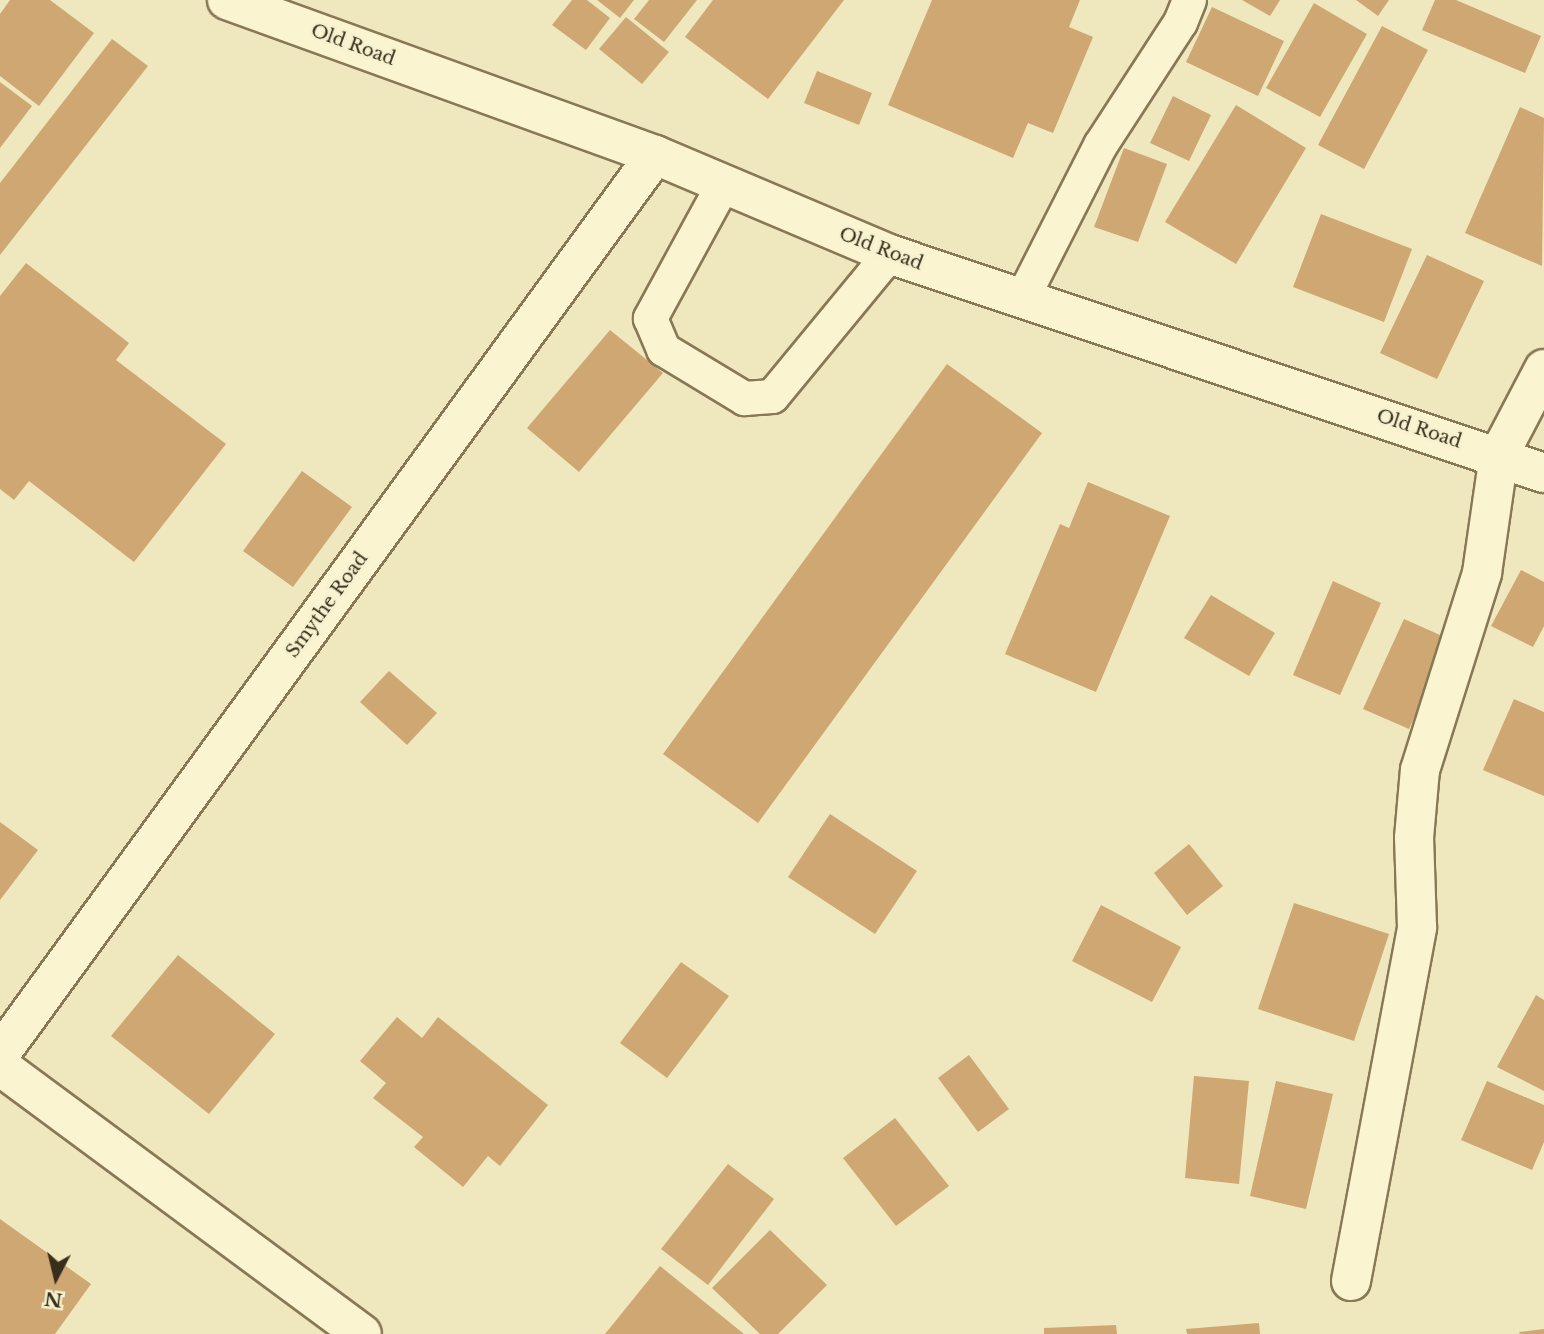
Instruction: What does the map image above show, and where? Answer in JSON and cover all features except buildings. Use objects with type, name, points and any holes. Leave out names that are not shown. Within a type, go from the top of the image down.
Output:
[{"type":"street","name":"Old Road","points":[[228,0],[655,155],[890,254],[1499,455],[1544,473]]},
{"type":"street","name":"Smythe Road","points":[[0,1054],[655,155]]},
{"type":"street","points":[[1351,1281],[1417,927],[1414,838],[1420,770],[1482,573],[1499,455],[1544,369]]},
{"type":"street","points":[[0,1066],[362,1334]]},
{"type":"lane","points":[[1022,298],[1100,145],[1180,22],[1189,0]]},
{"type":"lane","points":[[724,182],[650,318],[663,349],[744,398],[772,396],[890,254]]}]
